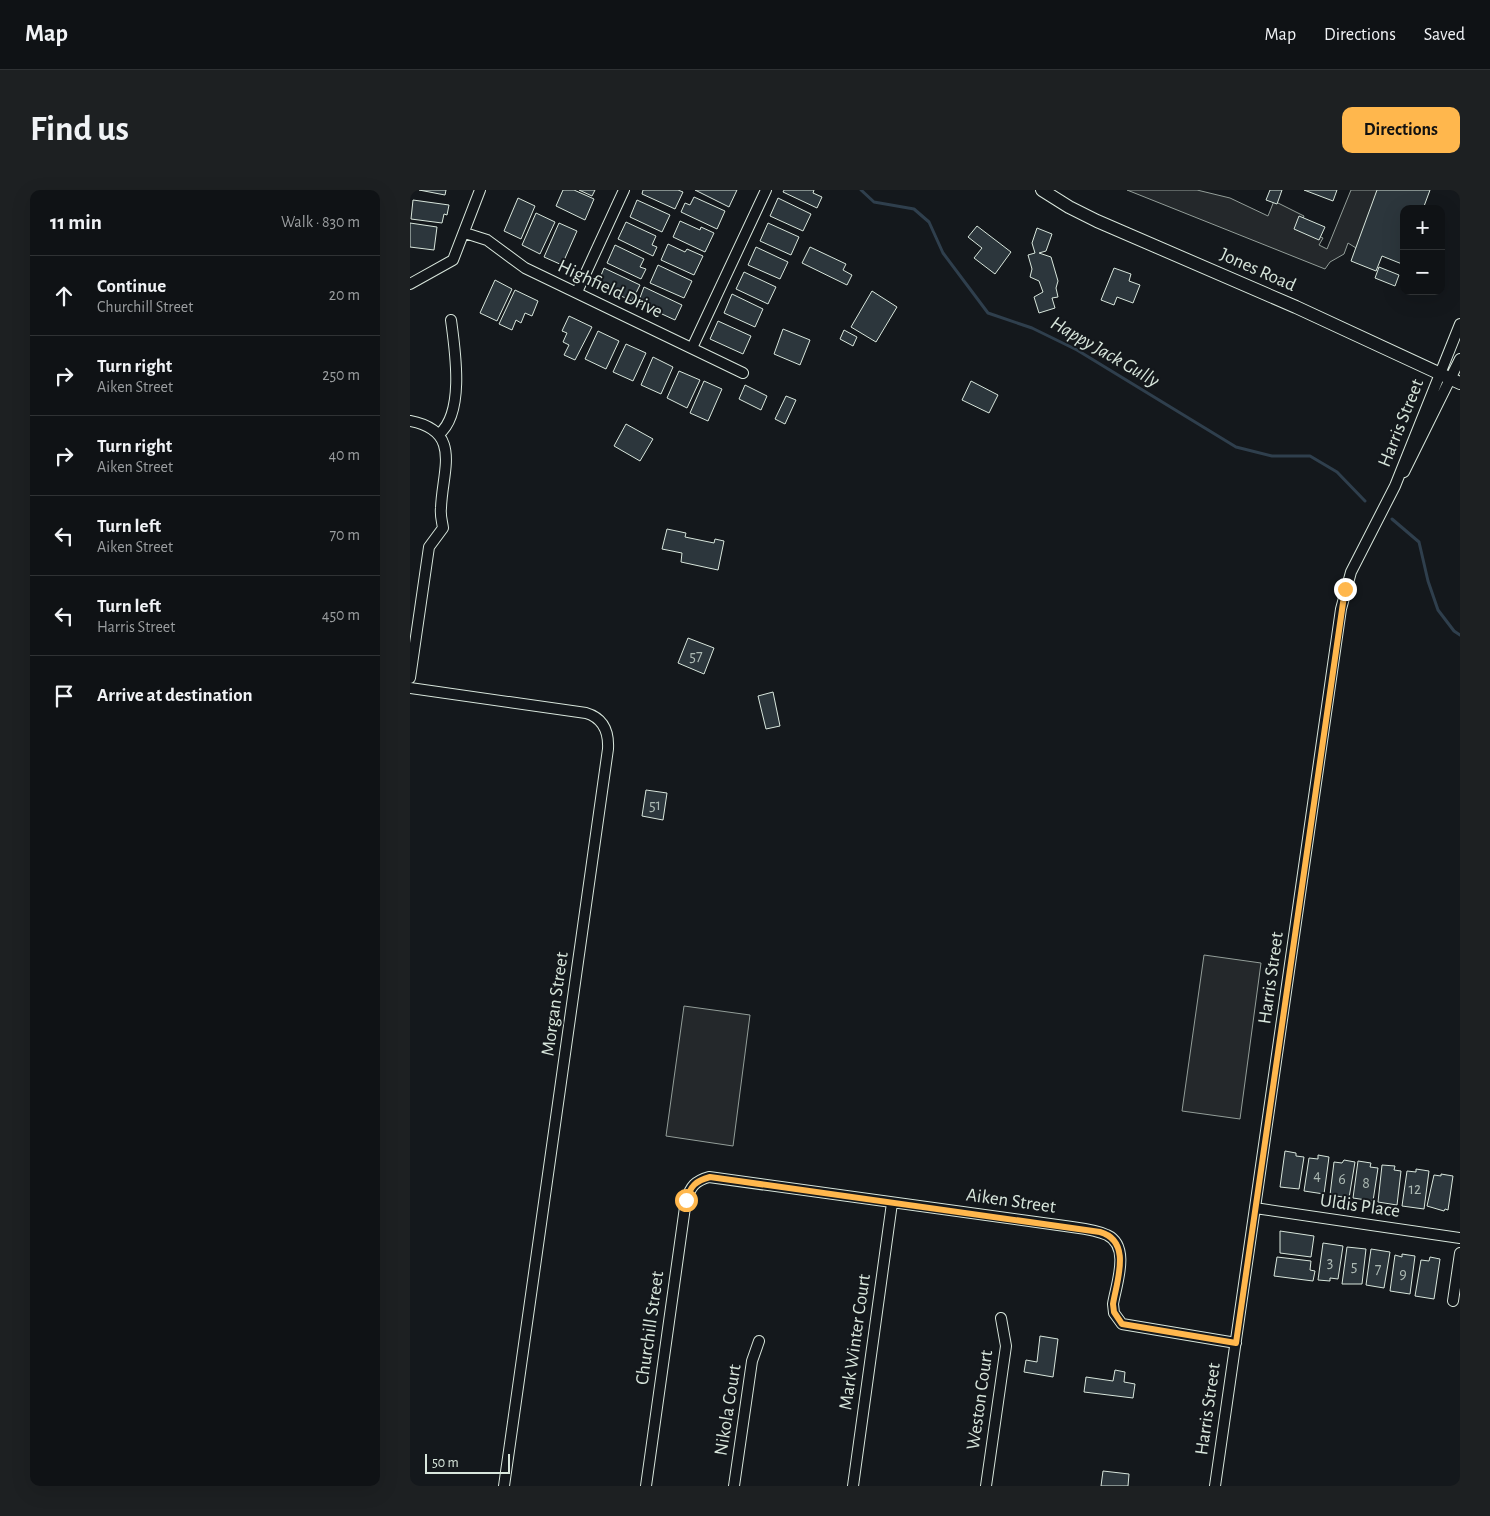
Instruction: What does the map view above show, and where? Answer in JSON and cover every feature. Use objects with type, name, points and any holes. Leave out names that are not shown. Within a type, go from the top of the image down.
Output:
[{"type":"street","points":[[410,284],[453,260],[466,232],[480,190]]},
{"type":"street","points":[[577,292],[624,190]]},
{"type":"street","points":[[692,348],[766,190]]},
{"type":"street","name":"Jones Road","points":[[1042,190],[1069,207],[1097,221],[1450,378]]},
{"type":"street","name":"Highfield Drive","points":[[466,232],[487,240],[525,268],[743,373]]},
{"type":"street","points":[[439,434],[450,420],[458,369],[450,320]]},
{"type":"street","points":[[1450,378],[1460,324]]},
{"type":"street","points":[[1450,378],[1460,359]]},
{"type":"street","name":"Harris Street","points":[[1215,1486],[1341,610],[1351,572],[1450,378]]},
{"type":"street","points":[[410,421],[433,428],[439,434],[446,454],[440,509],[443,528],[429,547],[410,678]]},
{"type":"street","name":"Morgan Street","points":[[410,688],[586,713],[599,720],[605,727],[608,737],[607,758],[504,1486]]},
{"type":"street","name":"Aiken Street","points":[[698,1180],[710,1177],[1065,1226],[1107,1234],[1114,1239],[1120,1252],[1113,1304],[1114,1312],[1122,1324],[1236,1343]]},
{"type":"street","name":"Churchill Street","points":[[646,1486],[686,1200],[690,1186],[698,1180]]},
{"type":"street","name":"Mark Winter Court","points":[[853,1486],[892,1203]]},
{"type":"street","name":"Uldis Place","points":[[1255,1208],[1460,1238]]},
{"type":"street","points":[[1453,1300],[1460,1253]]},
{"type":"street","name":"Weston Court","points":[[986,1486],[1006,1346],[1001,1318]]},
{"type":"street","name":"Nikola Court","points":[[734,1486],[752,1361],[760,1341]]},
{"type":"shaded area","points":[[1127,190],[1197,190],[1230,198],[1268,216],[1274,201],[1304,216],[1300,228],[1323,238],[1319,245],[1327,249],[1351,190],[1382,190],[1356,248],[1348,243],[1344,254],[1330,262],[1325,269]]},
{"type":"shaded area","points":[[1204,955],[1261,963],[1240,1119],[1182,1111]]},
{"type":"shaded area","points":[[684,1006],[750,1015],[733,1146],[666,1136]]},
{"type":"building","points":[[419,190],[446,190],[445,195]]},
{"type":"building","points":[[563,190],[574,190],[594,199],[585,220],[556,206]]},
{"type":"building","points":[[579,190],[595,190],[592,196]]},
{"type":"building","points":[[643,190],[678,190],[683,192],[675,209],[642,194]]},
{"type":"building","points":[[695,190],[737,190],[729,207]]},
{"type":"building","points":[[784,190],[814,190],[813,193],[822,197],[817,208],[783,192]]},
{"type":"building","points":[[1270,190],[1282,190],[1277,204],[1266,200]]},
{"type":"building","points":[[1304,190],[1337,190],[1333,201]]},
{"type":"building","points":[[1377,190],[1430,190],[1424,205],[1400,205],[1400,263],[1382,256],[1376,271],[1351,261]]},
{"type":"building","points":[[694,197],[725,211],[717,229],[681,212],[685,203],[690,205]]},
{"type":"building","points":[[518,198],[535,206],[521,239],[504,231]]},
{"type":"building","points":[[778,198],[811,214],[803,231],[770,216]]},
{"type":"building","points":[[413,200],[449,205],[447,215],[444,214],[442,223],[411,219]]},
{"type":"building","points":[[637,200],[670,215],[662,232],[630,217]]},
{"type":"building","points":[[536,213],[555,222],[540,254],[522,245]]},
{"type":"building","points":[[1299,216],[1325,227],[1319,240],[1294,229]]},
{"type":"building","points":[[680,221],[700,230],[701,227],[714,233],[705,252],[673,237]]},
{"type":"building","points":[[626,222],[656,236],[652,245],[657,247],[653,256],[618,239]]},
{"type":"building","points":[[410,223],[437,227],[434,250],[410,247]]},
{"type":"building","points":[[559,223],[577,231],[562,265],[544,257]]},
{"type":"building","points":[[768,223],[799,237],[791,255],[760,241]]},
{"type":"building","points":[[977,226],[1011,252],[995,274],[974,258],[982,248],[968,237]]},
{"type":"building","points":[[1037,228],[1052,234],[1046,251],[1039,253],[1051,257],[1058,281],[1056,288],[1058,297],[1052,298],[1055,308],[1039,313],[1034,297],[1043,292],[1039,281],[1030,277],[1032,269],[1028,255],[1035,253],[1032,243]]},
{"type":"building","points":[[668,244],[685,252],[687,249],[703,256],[694,275],[661,260]]},
{"type":"building","points":[[615,245],[644,259],[640,267],[646,269],[641,279],[607,263]]},
{"type":"building","points":[[756,247],[788,262],[780,279],[748,265]]},
{"type":"building","points":[[810,247],[846,264],[843,270],[852,275],[847,285],[802,263]]},
{"type":"building","points":[[658,265],[692,281],[684,298],[650,283]]},
{"type":"building","points":[[1379,267],[1399,275],[1395,286],[1375,278]]},
{"type":"building","points":[[604,268],[640,285],[632,301],[597,285]]},
{"type":"building","points":[[1114,268],[1131,274],[1129,281],[1140,285],[1133,303],[1117,297],[1114,305],[1101,300]]},
{"type":"building","points":[[744,272],[776,287],[768,304],[736,289]]},
{"type":"building","points":[[495,280],[512,289],[497,321],[480,313]]},
{"type":"building","points":[[644,287],[682,305],[675,320],[638,303]]},
{"type":"building","points":[[515,290],[538,301],[532,316],[525,313],[521,323],[516,320],[512,330],[499,324]]},
{"type":"building","points":[[872,291],[897,307],[876,342],[851,327]]},
{"type":"building","points":[[732,294],[763,309],[755,327],[724,313]]},
{"type":"building","points":[[569,316],[592,327],[575,360],[564,355],[569,345],[563,342],[567,333],[562,331]]},
{"type":"building","points":[[718,321],[751,336],[743,354],[710,339]]},
{"type":"building","points":[[783,329],[810,340],[800,365],[774,354]]},
{"type":"building","points":[[844,330],[857,337],[853,346],[840,339]]},
{"type":"building","points":[[598,331],[619,341],[606,369],[585,359]]},
{"type":"building","points":[[626,344],[646,353],[633,381],[613,372]]},
{"type":"building","points":[[653,357],[673,367],[661,394],[641,385]]},
{"type":"building","points":[[679,371],[700,380],[687,408],[667,398]]},
{"type":"building","points":[[704,381],[722,389],[708,421],[690,413]]},
{"type":"building","points":[[971,381],[998,395],[989,413],[962,400]]},
{"type":"building","points":[[745,385],[767,396],[761,410],[739,399]]},
{"type":"building","points":[[786,396],[796,400],[785,424],[775,419]]},
{"type":"building","points":[[626,424],[653,439],[640,461],[614,446]]},
{"type":"building","points":[[667,529],[686,533],[685,537],[714,543],[715,539],[724,541],[718,570],[681,562],[682,553],[662,549]]},
{"type":"building","points":[[688,638],[714,648],[704,674],[678,663]]},
{"type":"building","points":[[773,692],[780,726],[766,729],[758,696]]},
{"type":"building","points":[[646,790],[667,793],[663,820],[642,816]]},
{"type":"building","points":[[1285,1151],[1304,1157],[1299,1189],[1280,1187]]},
{"type":"building","points":[[1318,1155],[1329,1157],[1324,1194],[1304,1191],[1309,1158],[1318,1159]]},
{"type":"building","points":[[1344,1160],[1355,1162],[1349,1198],[1330,1195],[1334,1162],[1342,1163]]},
{"type":"building","points":[[1358,1161],[1371,1163],[1370,1167],[1378,1168],[1373,1201],[1353,1198]]},
{"type":"building","points":[[1382,1165],[1395,1166],[1394,1170],[1401,1171],[1397,1205],[1378,1202]]},
{"type":"building","points":[[1416,1169],[1429,1171],[1424,1209],[1402,1206],[1407,1171],[1416,1172]]},
{"type":"building","points":[[1441,1174],[1453,1176],[1448,1210],[1445,1209],[1444,1211],[1427,1206],[1434,1175],[1441,1176]]},
{"type":"building","points":[[1280,1231],[1314,1236],[1311,1257],[1280,1253]]},
{"type":"building","points":[[1323,1243],[1343,1246],[1338,1279],[1330,1278],[1330,1281],[1318,1280]]},
{"type":"building","points":[[1347,1247],[1366,1249],[1362,1284],[1342,1284]]},
{"type":"building","points":[[1371,1249],[1390,1252],[1384,1288],[1366,1285]]},
{"type":"building","points":[[1402,1254],[1415,1256],[1410,1294],[1390,1291],[1395,1255],[1402,1257]]},
{"type":"building","points":[[1277,1257],[1311,1261],[1310,1270],[1315,1271],[1313,1281],[1274,1276]]},
{"type":"building","points":[[1430,1257],[1440,1259],[1434,1299],[1415,1296],[1421,1260],[1429,1261]]},
{"type":"building","points":[[1040,1336],[1058,1339],[1053,1377],[1024,1372],[1026,1360],[1037,1362]]},
{"type":"building","points":[[1115,1370],[1125,1372],[1124,1382],[1135,1384],[1133,1398],[1084,1392],[1086,1377],[1113,1381]]},
{"type":"building","points":[[1103,1471],[1129,1474],[1128,1486],[1101,1486]]},
{"type":"waterway","name":"Happy Jack Gully","points":[[861,190],[874,202],[914,209],[929,222],[943,253],[988,313],[1032,328],[1077,350],[1236,447],[1272,456],[1310,456],[1337,472],[1365,501]]},
{"type":"waterway","name":"Happy Jack Gully","points":[[1392,519],[1419,542],[1428,581],[1438,610],[1454,631],[1460,635]]},
{"type":"route","points":[[686,1200],[690,1186],[698,1180],[710,1177],[1100,1232],[1114,1239],[1120,1252],[1113,1304],[1117,1319],[1122,1324],[1236,1343],[1345,589]]}]
